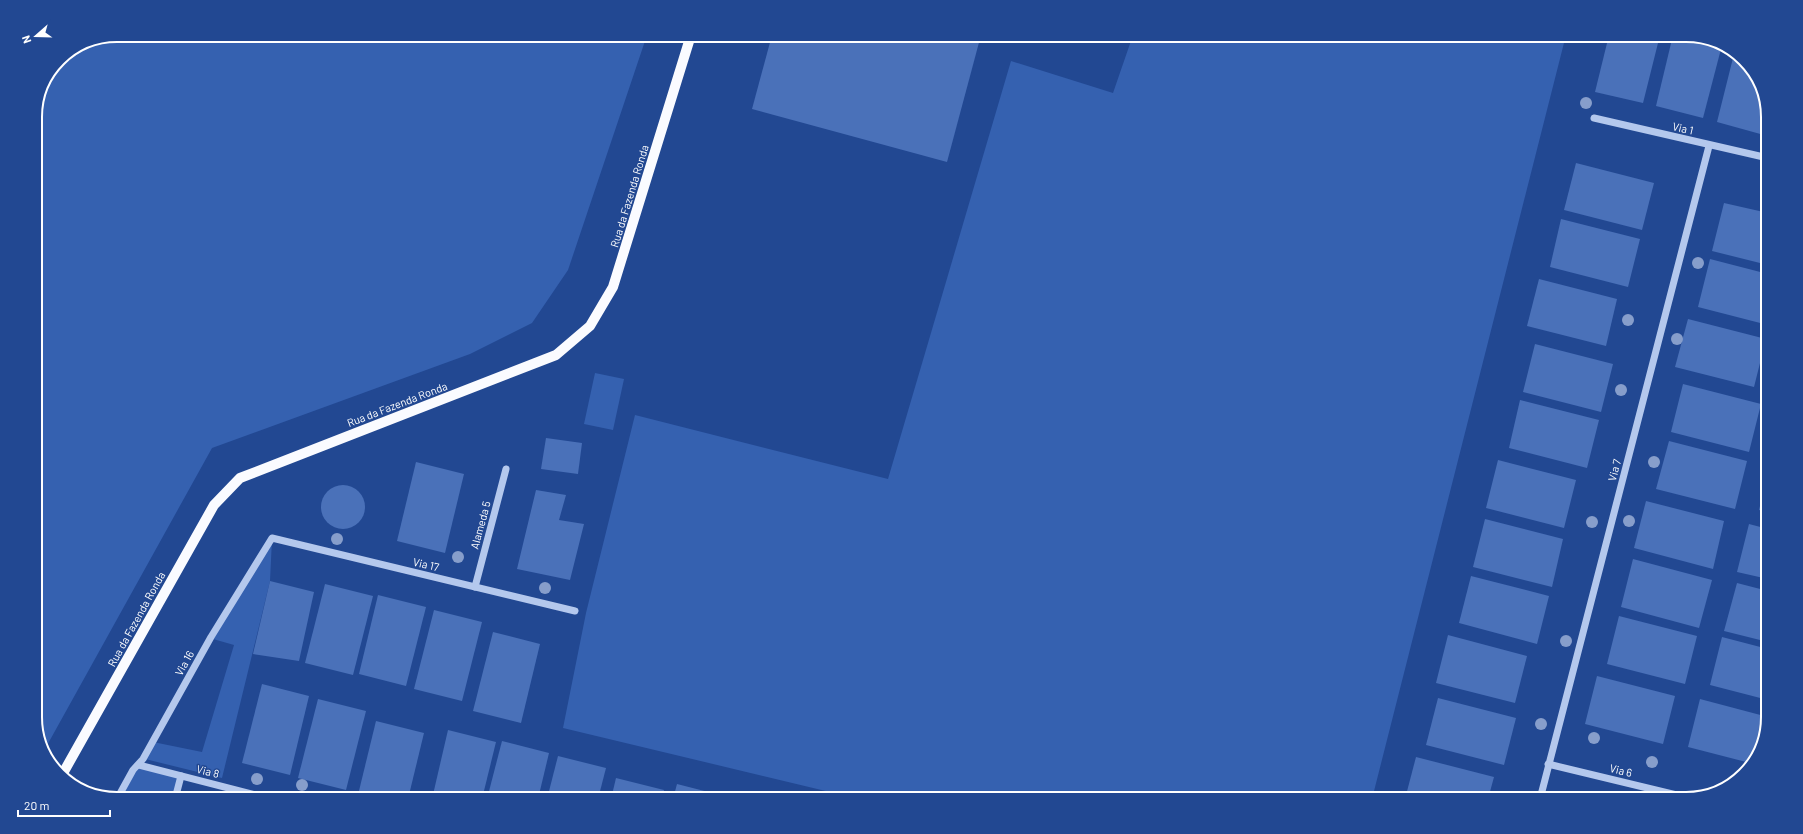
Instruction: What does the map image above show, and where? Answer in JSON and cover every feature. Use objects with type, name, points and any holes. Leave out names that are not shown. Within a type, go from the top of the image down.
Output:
[{"type":"main road","name":"Rua da Fazenda Ronda","points":[[65,771],[214,505],[240,478],[556,355],[590,326],[613,287],[689,42]]},
{"type":"street","name":"Via 1","points":[[1594,118],[1709,146],[1761,157]]},
{"type":"street","name":"Via 7","points":[[1542,792],[1709,146]]},
{"type":"street","name":"Alameda 5","points":[[475,587],[506,469]]},
{"type":"street","name":"Via 17","points":[[272,538],[575,612]]},
{"type":"street","name":"Via 16","points":[[121,792],[131,773],[139,765],[211,637],[272,538]]},
{"type":"street","name":"Via 6","points":[[1548,764],[1664,792]]},
{"type":"street","name":"Via 8","points":[[139,765],[244,792]]},
{"type":"street","points":[[177,792],[181,776]]},
{"type":"shaded area","points":[[112,42],[645,42],[568,270],[532,323],[470,354],[212,448],[48,744],[43,732],[42,722],[42,112],[43,102],[48,88],[57,71],[79,52],[102,43]]},
{"type":"shaded area","points":[[1131,42],[1564,42],[1374,792],[830,792],[563,728],[586,613],[635,415],[888,479],[1011,61],[1113,93]]},
{"type":"shaded area","points":[[595,373],[624,379],[613,430],[584,424]]},
{"type":"shaded area","points":[[272,539],[270,581],[222,778],[145,759],[153,742],[202,752],[234,645],[213,639]]},
{"type":"shaded area","points":[[136,767],[180,776],[176,792],[121,792]]},
{"type":"building","points":[[770,42],[979,42],[947,162],[752,109]]},
{"type":"building","points":[[1607,42],[1658,42],[1643,103],[1595,92]]},
{"type":"building","points":[[1671,42],[1701,43],[1721,50],[1703,118],[1656,106]]},
{"type":"building","points":[[1733,58],[1746,71],[1757,93],[1761,112],[1761,134],[1717,122]]},
{"type":"building","points":[[1576,163],[1654,183],[1642,230],[1564,210]]},
{"type":"building","points":[[1724,203],[1761,211],[1761,263],[1712,251]]},
{"type":"building","points":[[1561,219],[1640,239],[1628,287],[1550,267]]},
{"type":"building","points":[[1710,259],[1761,272],[1761,323],[1698,307]]},
{"type":"building","points":[[1539,279],[1617,299],[1606,346],[1527,326]]},
{"type":"building","points":[[1688,319],[1761,338],[1761,359],[1754,387],[1675,367]]},
{"type":"building","points":[[1535,344],[1613,364],[1601,412],[1523,392]]},
{"type":"building","points":[[1683,384],[1761,404],[1749,452],[1671,432]]},
{"type":"building","points":[[1520,400],[1599,420],[1587,468],[1509,448]]},
{"type":"building","points":[[546,438],[582,443],[578,474],[541,469]]},
{"type":"building","points":[[1669,441],[1747,461],[1735,509],[1656,489]]},
{"type":"building","points":[[1498,460],[1576,480],[1564,528],[1486,508]]},
{"type":"building","points":[[416,462],[464,474],[445,553],[397,541]]},
{"type":"building","points":[[339,485],[347,485],[359,491],[365,503],[365,511],[359,523],[347,529],[339,529],[327,523],[321,511],[321,503],[327,491]]},
{"type":"building","points":[[536,490],[566,495],[559,520],[584,524],[570,580],[517,569]]},
{"type":"building","points":[[1646,501],[1724,521],[1713,569],[1634,548]]},
{"type":"building","points":[[1485,519],[1563,539],[1552,587],[1473,567]]},
{"type":"building","points":[[1749,524],[1761,527],[1761,577],[1737,572]]},
{"type":"building","points":[[1633,559],[1712,580],[1699,628],[1621,607]]},
{"type":"building","points":[[1471,576],[1549,596],[1537,644],[1459,623]]},
{"type":"building","points":[[270,581],[314,592],[299,661],[253,654]]},
{"type":"building","points":[[1737,583],[1761,589],[1761,640],[1724,631]]},
{"type":"building","points":[[325,584],[373,596],[353,675],[305,663]]},
{"type":"building","points":[[378,595],[426,607],[406,686],[359,674]]},
{"type":"building","points":[[434,610],[482,622],[462,701],[414,689]]},
{"type":"building","points":[[1619,616],[1697,636],[1685,684],[1607,664]]},
{"type":"building","points":[[493,632],[540,644],[521,723],[473,711]]},
{"type":"building","points":[[1448,635],[1527,656],[1515,703],[1436,683]]},
{"type":"building","points":[[1722,637],[1761,647],[1761,698],[1710,685]]},
{"type":"building","points":[[1597,676],[1675,696],[1663,744],[1585,724]]},
{"type":"building","points":[[262,684],[309,696],[290,775],[242,763]]},
{"type":"building","points":[[1438,698],[1516,718],[1504,765],[1426,745]]},
{"type":"building","points":[[318,699],[366,711],[346,790],[298,778]]},
{"type":"building","points":[[1700,699],[1761,715],[1760,732],[1747,762],[1688,747]]},
{"type":"building","points":[[376,721],[424,733],[410,792],[359,792]]},
{"type":"building","points":[[448,730],[496,742],[484,792],[434,792]]},
{"type":"building","points":[[502,741],[549,753],[540,792],[489,792]]},
{"type":"building","points":[[558,756],[606,768],[600,792],[549,792]]},
{"type":"building","points":[[1416,757],[1494,777],[1490,792],[1407,792]]},
{"type":"building","points":[[616,778],[664,790],[664,792],[613,792]]},
{"type":"building","points":[[677,784],[708,792],[675,792]]}]
